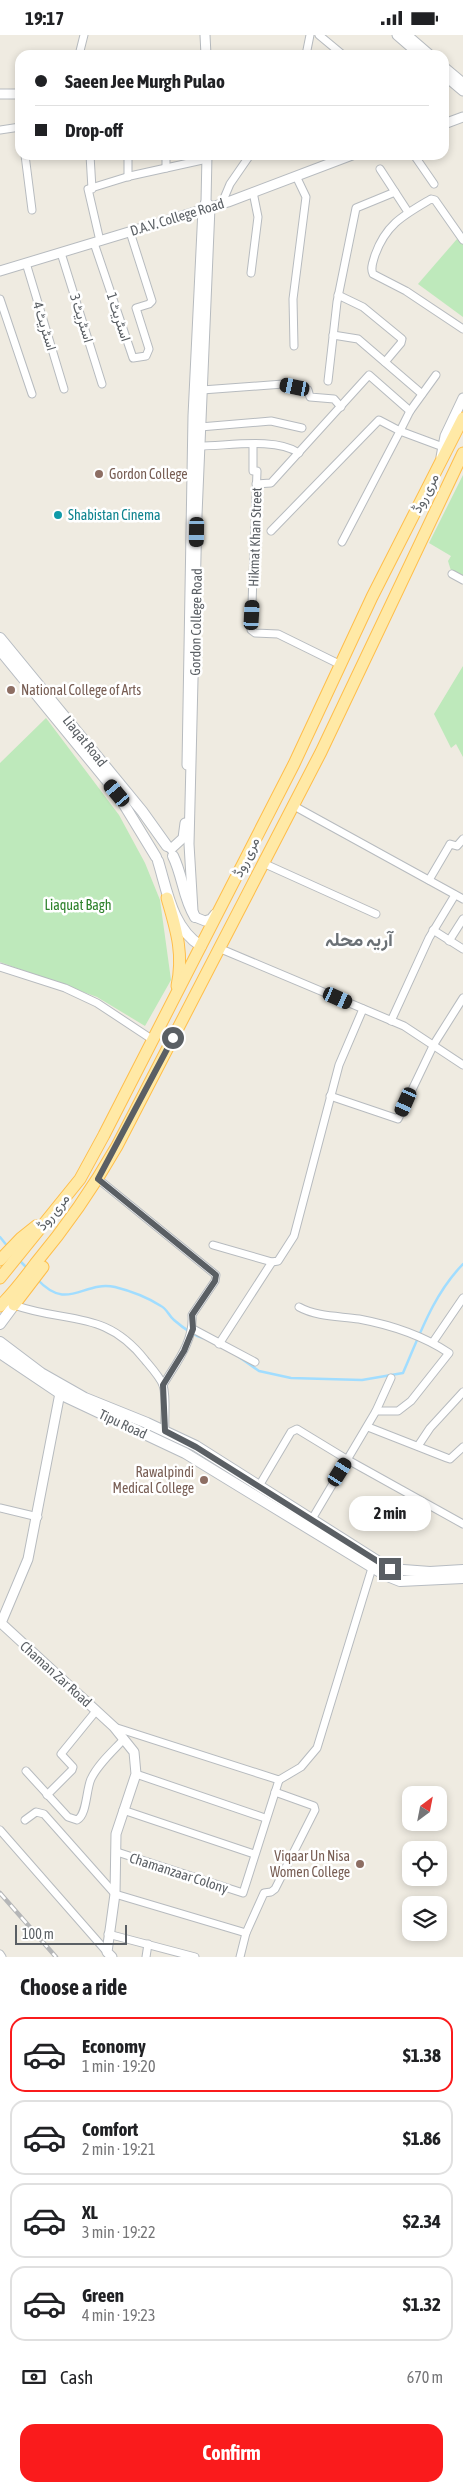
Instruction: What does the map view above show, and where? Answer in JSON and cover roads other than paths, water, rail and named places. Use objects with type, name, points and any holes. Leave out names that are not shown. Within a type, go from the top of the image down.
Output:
[{"type":"main road","name":"مری روڈ","points":[[0,1278],[3,1262],[52,1215],[80,1179],[233,884],[308,734],[339,664],[372,597],[463,418]]},
{"type":"main road","name":"مری روڈ","points":[[0,1306],[25,1284],[45,1258],[98,1179],[221,949],[263,863],[294,806],[463,453]]},
{"type":"main road","points":[[372,597],[390,607]]},
{"type":"main road","name":"Liaqat Road","points":[[0,638],[142,811],[171,851],[179,866],[185,897],[195,917]]},
{"type":"main road","name":"Liaqat Road","points":[[0,650],[117,793],[157,859],[167,898],[180,923],[196,943],[201,946]]},
{"type":"main road","points":[[160,847],[171,851],[172,859],[165,864],[157,859],[160,847]]},
{"type":"main road","points":[[167,898],[182,966],[174,1000]]},
{"type":"main road","points":[[0,1324],[14,1305],[25,1284]]},
{"type":"main road","points":[[0,1343],[41,1373],[85,1398],[165,1431],[196,1447],[390,1569],[430,1572],[463,1570]]},
{"type":"main road","name":"Tipu Road","points":[[0,1353],[60,1393],[185,1453],[372,1568],[400,1581],[463,1578]]},
{"type":"street","points":[[81,50],[84,35]]},
{"type":"street","points":[[205,35],[206,50]]},
{"type":"street","points":[[307,50],[310,35]]},
{"type":"street","points":[[319,35],[337,50]]},
{"type":"street","points":[[397,35],[414,50]]},
{"type":"street","points":[[407,35],[424,50]]},
{"type":"street","points":[[449,71],[463,83]]},
{"type":"street","points":[[449,79],[463,91]]},
{"type":"street","points":[[0,94],[15,94]]},
{"type":"street","points":[[449,122],[463,117]]},
{"type":"street","points":[[0,130],[15,128]]},
{"type":"street","points":[[26,160],[32,210]]},
{"type":"street","points":[[90,160],[92,189]]},
{"type":"street","points":[[128,160],[128,177]]},
{"type":"street","points":[[166,160],[166,168]]},
{"type":"street","points":[[97,242],[87,192],[128,177],[196,160]]},
{"type":"street","points":[[207,160],[207,206]]},
{"type":"street","points":[[222,203],[230,184],[247,160]]},
{"type":"street","name":"D.A.V. College Road","points":[[0,271],[130,232],[207,206],[222,203],[339,160]]},
{"type":"street","points":[[417,160],[434,185]]},
{"type":"street","points":[[380,169],[408,212]]},
{"type":"street","points":[[294,346],[293,299],[306,197],[296,176]]},
{"type":"street","points":[[251,273],[258,217],[254,192]]},
{"type":"street","points":[[328,381],[338,295],[356,208],[395,192]]},
{"type":"street","points":[[463,240],[433,199],[392,223],[380,242],[371,272],[406,291],[463,329]]},
{"type":"street","name":"Gordon College Road","points":[[195,917],[191,903],[190,844],[207,206]]},
{"type":"street","name":"Gordon College Road","points":[[171,851],[183,838],[185,828],[193,416],[207,206]]},
{"type":"street","name":"اسٹریٹ 1","points":[[97,242],[133,358],[146,355],[149,349],[136,308],[149,304],[152,301],[130,232]]},
{"type":"street","name":"اسٹریٹ 3","points":[[61,253],[102,384]]},
{"type":"street","name":"اسٹریٹ 4","points":[[26,263],[64,389]]},
{"type":"street","points":[[338,295],[364,307],[402,339],[402,343],[385,362]]},
{"type":"street","points":[[0,299],[32,394]]},
{"type":"street","points":[[333,335],[358,339],[422,394]]},
{"type":"street","points":[[256,484],[271,483],[369,375],[410,411]]},
{"type":"street","points":[[342,542],[410,411],[436,375]]},
{"type":"street","points":[[202,390],[283,384],[308,390],[310,397],[334,399],[341,407]]},
{"type":"street","points":[[441,462],[442,447],[450,422],[463,398]]},
{"type":"street","points":[[271,531],[379,419],[400,431],[442,447]]},
{"type":"street","points":[[200,427],[271,421],[302,428]]},
{"type":"street","points":[[200,447],[270,444],[293,449],[298,453]]},
{"type":"street","name":"Hikmat Khan Street","points":[[253,445],[253,471],[257,471],[252,632],[278,634],[339,664]]},
{"type":"street","points":[[452,574],[463,580]]},
{"type":"street","points":[[294,806],[463,899]]},
{"type":"street","points":[[429,880],[450,844],[457,846],[463,839]]},
{"type":"street","points":[[171,851],[183,853],[190,844]]},
{"type":"street","points":[[263,863],[376,914]]},
{"type":"street","points":[[195,917],[204,921],[211,919],[233,884]]},
{"type":"street","points":[[390,1021],[434,931],[455,895]]},
{"type":"street","points":[[450,941],[463,919]]},
{"type":"street","points":[[434,931],[463,949]]},
{"type":"street","points":[[221,949],[404,1026],[434,1044],[463,1065]]},
{"type":"street","points":[[0,967],[65,988],[97,1003],[153,1040]]},
{"type":"street","points":[[330,1096],[398,1119],[434,1044],[463,998]]},
{"type":"street","points":[[213,1245],[272,1262],[278,1261],[294,1236],[339,1065],[363,1009]]},
{"type":"street","points":[[98,1179],[216,1275],[215,1281],[192,1315],[193,1329],[188,1342],[163,1385],[165,1431]]},
{"type":"street","points":[[220,1343],[272,1262]]},
{"type":"street","points":[[433,1342],[463,1298]]},
{"type":"street","points":[[14,1305],[42,1314],[77,1317],[108,1328],[130,1341],[163,1385]]},
{"type":"street","points":[[299,1307],[310,1313],[361,1319],[413,1333],[433,1342],[449,1353],[411,1401],[398,1411],[376,1411]]},
{"type":"street","points":[[193,1329],[255,1362]]},
{"type":"street","points":[[312,1519],[368,1427],[391,1378]]},
{"type":"street","points":[[418,1446],[430,1428],[463,1392]]},
{"type":"street","name":"Chaman Zar Road","points":[[60,1393],[38,1517],[28,1559],[1,1623],[114,1727],[134,1752],[136,1774],[116,1834],[115,1894],[108,1934],[110,1954]]},
{"type":"street","points":[[368,1427],[450,1459],[463,1447]]},
{"type":"street","points":[[259,1486],[294,1429],[348,1461],[463,1523]]},
{"type":"street","points":[[0,1508],[38,1517]]},
{"type":"street","points":[[114,1727],[279,1780],[301,1767],[317,1748],[372,1568]]},
{"type":"street","points":[[47,1795],[73,1768],[61,1754],[96,1711]]},
{"type":"street","points":[[26,1771],[68,1817],[77,1820],[80,1818],[91,1780],[106,1758],[124,1739]]},
{"type":"street","points":[[136,1774],[265,1818]]},
{"type":"street","name":"Chamanzaar Colony","points":[[117,1852],[241,1893],[244,1891],[265,1818],[279,1780]]},
{"type":"street","points":[[240,1957],[246,1933],[264,1893],[274,1891],[315,1810],[314,1806],[274,1792]]},
{"type":"street","points":[[123,1810],[254,1854]]},
{"type":"street","points":[[25,1820],[36,1812],[44,1814],[115,1894],[246,1933]]},
{"type":"street","points":[[0,1830],[110,1954]]},
{"type":"street","points":[[108,1934],[148,1944],[178,1955],[195,1957]]},
{"type":"street","points":[[146,1957],[148,1944]]},
{"type":"waterway","points":[[0,1237],[8,1247]]},
{"type":"waterway","points":[[20,1261],[28,1269]]},
{"type":"waterway","points":[[239,1357],[259,1371],[291,1378],[362,1380],[403,1373],[435,1302],[463,1264]]},
{"type":"waterway","points":[[37,1279],[48,1289],[58,1294],[67,1295],[104,1286],[133,1292],[163,1307],[180,1325],[203,1338]]},
{"type":"railway","points":[[0,1893],[56,1957]]},
{"type":"place","name":"Gordon College","points":[[99,474]]},
{"type":"place","name":"Shabistan Cinema","points":[[58,515]]},
{"type":"place","name":"National College of Arts","points":[[11,690]]},
{"type":"place","name":"Rawalpindi Medical College","points":[[204,1480]]},
{"type":"place","name":"Viqaar Un Nisa Women College","points":[[360,1864]]},
{"type":"district","name":"آریہ محلہ","points":[[359,939]]},
{"type":"park label","name":"Liaquat Bagh","points":[[78,905]]}]
